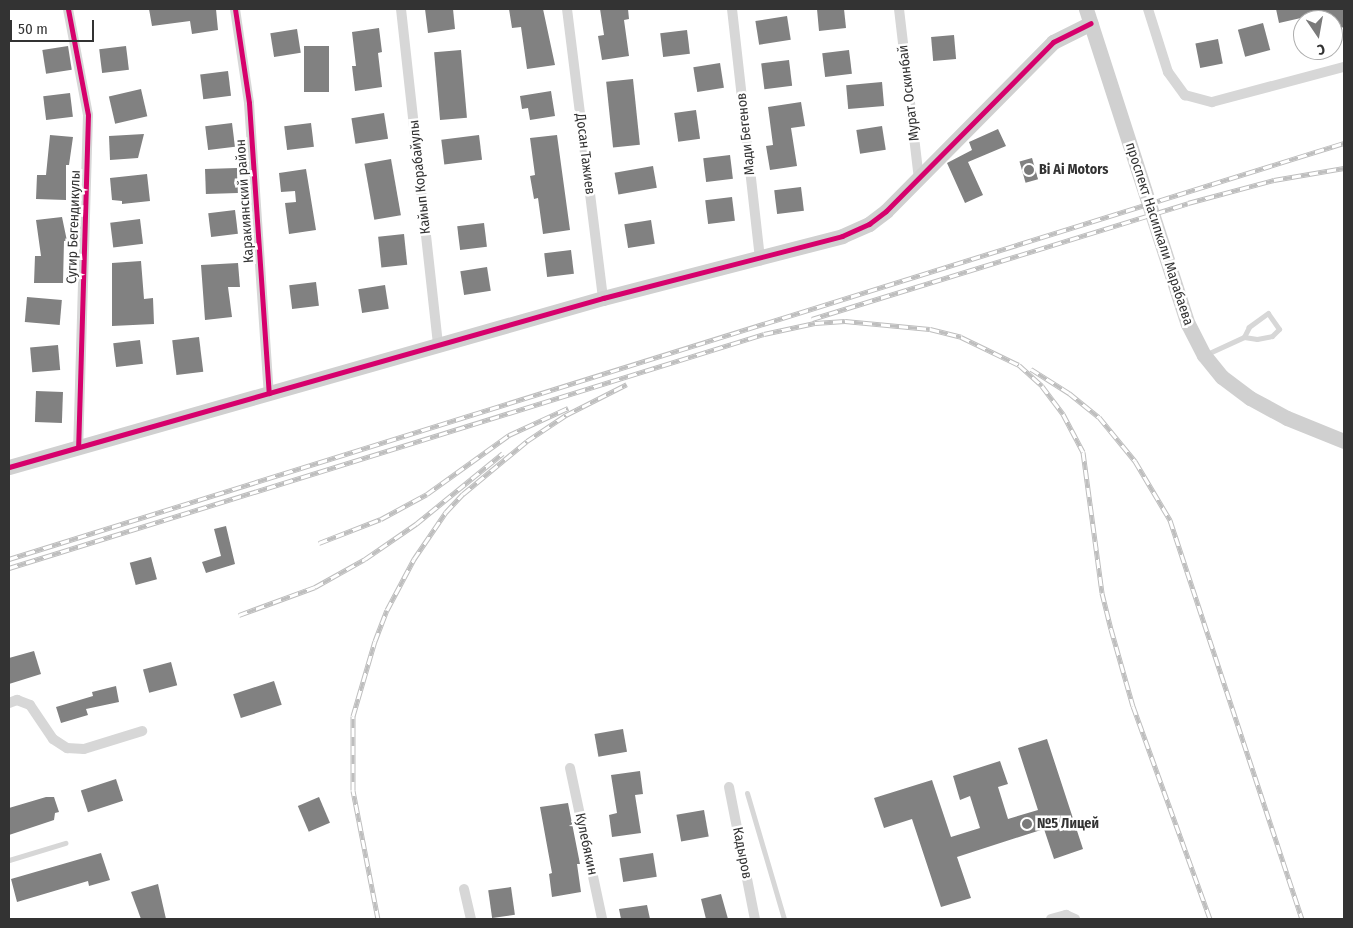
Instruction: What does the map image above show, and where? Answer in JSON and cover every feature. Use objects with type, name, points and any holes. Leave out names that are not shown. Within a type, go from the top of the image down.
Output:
[{"type":"street","name":"Сугир Бегендикулы","points":[[68,9],[88,115],[78,447]]},
{"type":"street","name":"Каракиянский район","points":[[235,9],[249,102],[269,394]]},
{"type":"street","name":"Кайып Корабайулы","points":[[401,9],[438,346]]},
{"type":"street","name":"Досан Тажиев","points":[[567,9],[603,298]]},
{"type":"street","name":"Мади Бегенов","points":[[732,9],[760,260]]},
{"type":"street","name":"Мурат Оскинбай","points":[[899,9],[919,178]]},
{"type":"street","name":"проспект Насипкали Марабаева","points":[[1086,9],[1188,324],[1204,355],[1222,377],[1250,398],[1344,441]]},
{"type":"street","points":[[1148,9],[1168,72],[1185,96],[1212,102],[1344,67]]},
{"type":"street","points":[[9,467],[603,298],[760,260],[842,236],[869,224],[919,178],[1053,42],[1091,24]]},
{"type":"street","points":[[9,703],[17,700],[30,705],[53,739],[67,748],[84,749],[142,731]]},
{"type":"street","name":"Кулебякин","points":[[570,768],[602,919]]},
{"type":"street","name":"Кадыров","points":[[729,787],[755,919]]},
{"type":"street","points":[[464,889],[471,919]]},
{"type":"street","points":[[1051,919],[1066,915],[1075,919]]},
{"type":"lane","points":[[1204,355],[1244,337],[1257,340],[1278,334],[1279,329],[1268,313],[1249,327],[1244,337]]},
{"type":"lane","points":[[747,793],[784,919]]},
{"type":"lane","points":[[9,860],[65,843]]},
{"type":"building","points":[[149,9],[216,9],[218,30],[192,34],[190,21],[152,26]]},
{"type":"building","points":[[425,9],[453,9],[455,29],[428,33]]},
{"type":"building","points":[[509,9],[543,9],[555,65],[527,69],[521,27],[512,28]]},
{"type":"building","points":[[600,9],[628,9],[629,19],[624,20],[629,56],[602,60],[598,36],[604,35]]},
{"type":"building","points":[[817,9],[844,9],[846,28],[819,31]]},
{"type":"building","points":[[1276,9],[1343,9],[1344,27],[1343,27],[1343,10],[1293,10],[1293,20],[1279,23]]},
{"type":"building","points":[[787,16],[791,40],[759,45],[755,21]]},
{"type":"building","points":[[1263,23],[1270,50],[1245,57],[1238,30]]},
{"type":"building","points":[[379,28],[382,52],[378,53],[382,87],[355,91],[352,66],[356,66],[352,32]]},
{"type":"building","points":[[297,29],[301,53],[274,57],[270,33]]},
{"type":"building","points":[[687,30],[690,54],[663,57],[660,33]]},
{"type":"building","points":[[954,35],[956,59],[933,61],[931,37]]},
{"type":"building","points":[[1218,39],[1223,64],[1200,68],[1195,43]]},
{"type":"building","points":[[68,46],[72,70],[46,74],[42,50]]},
{"type":"building","points":[[126,46],[129,70],[102,73],[99,49]]},
{"type":"building","points":[[304,46],[329,46],[329,92],[304,92]]},
{"type":"building","points":[[461,50],[467,118],[440,120],[434,52]]},
{"type":"building","points":[[849,50],[852,74],[825,77],[822,53]]},
{"type":"building","points":[[789,60],[792,86],[764,89],[761,63]]},
{"type":"building","points":[[720,63],[724,88],[697,92],[693,67]]},
{"type":"building","points":[[228,71],[231,96],[203,99],[200,74]]},
{"type":"building","points":[[633,79],[640,145],[613,147],[606,82]]},
{"type":"building","points":[[882,82],[884,106],[848,109],[846,85]]},
{"type":"building","points":[[141,89],[147,116],[115,124],[109,96]]},
{"type":"building","points":[[551,91],[555,116],[530,120],[528,108],[522,109],[520,96]]},
{"type":"building","points":[[70,93],[73,117],[46,120],[43,96]]},
{"type":"building","points":[[801,102],[805,126],[791,128],[797,166],[770,170],[766,146],[773,145],[768,107]]},
{"type":"building","points":[[696,110],[700,139],[678,142],[674,113]]},
{"type":"building","points":[[384,113],[388,139],[355,144],[351,118]]},
{"type":"building","points":[[232,123],[235,147],[208,150],[205,126]]},
{"type":"building","points":[[311,123],[314,147],[287,150],[284,126]]},
{"type":"building","points":[[882,126],[886,150],[860,154],[856,130]]},
{"type":"building","points":[[998,129],[1006,146],[968,162],[983,195],[965,203],[947,163],[972,150],[969,142]]},
{"type":"building","points":[[144,134],[138,158],[110,160],[109,136]]},
{"type":"building","points":[[50,135],[73,137],[69,165],[66,165],[66,200],[36,199],[37,175],[46,175]]},
{"type":"building","points":[[479,135],[482,160],[444,164],[441,140]]},
{"type":"building","points":[[557,135],[570,230],[543,234],[538,198],[534,199],[530,176],[535,175],[530,138]]},
{"type":"building","points":[[730,155],[733,179],[706,182],[703,158]]},
{"type":"building","name":"Bi Ai Motors","points":[[1032,158],[1038,179],[1026,183],[1020,162]]},
{"type":"building","points":[[391,159],[401,215],[374,220],[364,164]]},
{"type":"building","points":[[653,166],[657,188],[618,194],[615,173]]},
{"type":"building","points":[[237,168],[238,193],[206,194],[205,169]]},
{"type":"building","points":[[306,169],[316,230],[289,234],[285,203],[296,202],[295,191],[281,192],[279,173]]},
{"type":"building","points":[[147,174],[150,201],[122,204],[122,201],[112,200],[110,178]]},
{"type":"building","points":[[801,187],[804,211],[777,214],[774,190]]},
{"type":"building","points":[[732,197],[735,221],[708,224],[705,200]]},
{"type":"building","points":[[235,210],[238,234],[211,237],[208,213]]},
{"type":"building","points":[[62,217],[67,241],[64,241],[63,283],[34,283],[35,256],[41,256],[36,220]]},
{"type":"building","points":[[140,219],[143,244],[113,247],[110,223]]},
{"type":"building","points":[[651,220],[655,244],[628,248],[624,224]]},
{"type":"building","points":[[484,223],[487,247],[460,250],[457,226]]},
{"type":"building","points":[[404,234],[407,265],[381,268],[378,237]]},
{"type":"building","points":[[571,250],[574,274],[547,277],[544,253]]},
{"type":"building","points":[[141,261],[144,299],[153,298],[154,324],[112,326],[112,263]]},
{"type":"building","points":[[238,263],[240,287],[228,287],[232,317],[205,320],[201,265]]},
{"type":"building","points":[[487,267],[491,291],[464,295],[460,271]]},
{"type":"building","points":[[316,282],[319,306],[292,309],[289,285]]},
{"type":"building","points":[[385,285],[389,309],[362,313],[358,289]]},
{"type":"building","points":[[27,297],[62,300],[60,325],[25,322]]},
{"type":"building","points":[[199,337],[203,372],[176,375],[172,340]]},
{"type":"building","points":[[140,340],[143,364],[116,367],[113,343]]},
{"type":"building","points":[[58,345],[60,370],[32,372],[30,347]]},
{"type":"building","points":[[36,391],[63,392],[62,423],[35,422]]},
{"type":"building","points":[[226,526],[235,564],[206,573],[202,562],[221,556],[214,529]]},
{"type":"building","points":[[151,557],[157,579],[136,585],[130,563]]},
{"type":"building","points":[[34,651],[41,674],[9,684],[9,658]]},
{"type":"building","points":[[171,662],[177,685],[149,693],[143,670]]},
{"type":"building","points":[[274,681],[282,705],[241,718],[233,694]]},
{"type":"building","points":[[116,686],[119,702],[86,709],[88,715],[61,723],[56,707],[93,696],[92,692]]},
{"type":"building","points":[[623,729],[627,752],[598,757],[594,734]]},
{"type":"building","name":"№5 Лицей","points":[[1047,739],[1083,849],[1054,859],[1044,829],[957,857],[971,898],[941,907],[912,819],[884,828],[874,798],[932,780],[951,837],[980,828],[970,796],[960,800],[953,776],[1000,761],[1008,784],[998,787],[1008,819],[1038,810],[1018,748]]},
{"type":"building","points":[[640,771],[643,794],[635,795],[641,833],[612,837],[609,815],[617,813],[611,775]]},
{"type":"building","points":[[116,779],[123,801],[88,812],[81,790]]},
{"type":"building","points":[[46,797],[54,797],[59,812],[55,813],[54,820],[9,835],[9,808]]},
{"type":"building","points":[[319,797],[330,823],[309,832],[298,806]]},
{"type":"building","points":[[568,803],[580,864],[577,864],[581,892],[552,897],[549,874],[552,873],[540,807]]},
{"type":"building","points":[[704,810],[709,837],[681,841],[676,815]]},
{"type":"building","points":[[101,853],[110,880],[89,886],[88,881],[17,902],[11,879]]},
{"type":"building","points":[[653,853],[657,877],[623,882],[619,858]]},
{"type":"building","points":[[158,884],[166,919],[141,919],[131,892]]},
{"type":"building","points":[[511,887],[515,915],[492,918],[488,890]]},
{"type":"building","points":[[721,894],[728,919],[706,919],[701,899]]},
{"type":"building","points":[[647,905],[650,919],[621,919],[619,909]]},
{"type":"railway","points":[[9,559],[1344,143]]},
{"type":"railway","points":[[812,319],[1188,203],[1274,180],[1344,168]]},
{"type":"railway","points":[[9,568],[764,334],[815,323],[845,321],[930,329],[961,337],[1019,365],[1042,386],[1063,414],[1083,452],[1102,593],[1111,629],[1133,706],[1210,919]]},
{"type":"railway","points":[[1031,369],[1069,393],[1099,417],[1135,461],[1170,520],[1302,919]]},
{"type":"railway","points":[[378,919],[353,790],[353,716],[375,641],[387,610],[414,559],[446,512],[463,494],[527,441],[566,415],[627,384]]},
{"type":"railway","points":[[319,543],[381,519],[427,494],[509,435],[568,408]]},
{"type":"railway","points":[[239,615],[315,587],[365,559],[416,524],[503,453]]},
{"type":"cycle path","points":[[68,9],[88,115],[78,447]]},
{"type":"cycle path","points":[[235,9],[249,103],[269,393]]},
{"type":"cycle path","points":[[9,467],[603,298],[842,236],[869,224],[886,211],[1053,42],[1091,23]]},
{"type":"place","name":"Bi Ai Motors","points":[[1029,170]]},
{"type":"place","name":"№5 Лицей","points":[[1027,824]]}]
